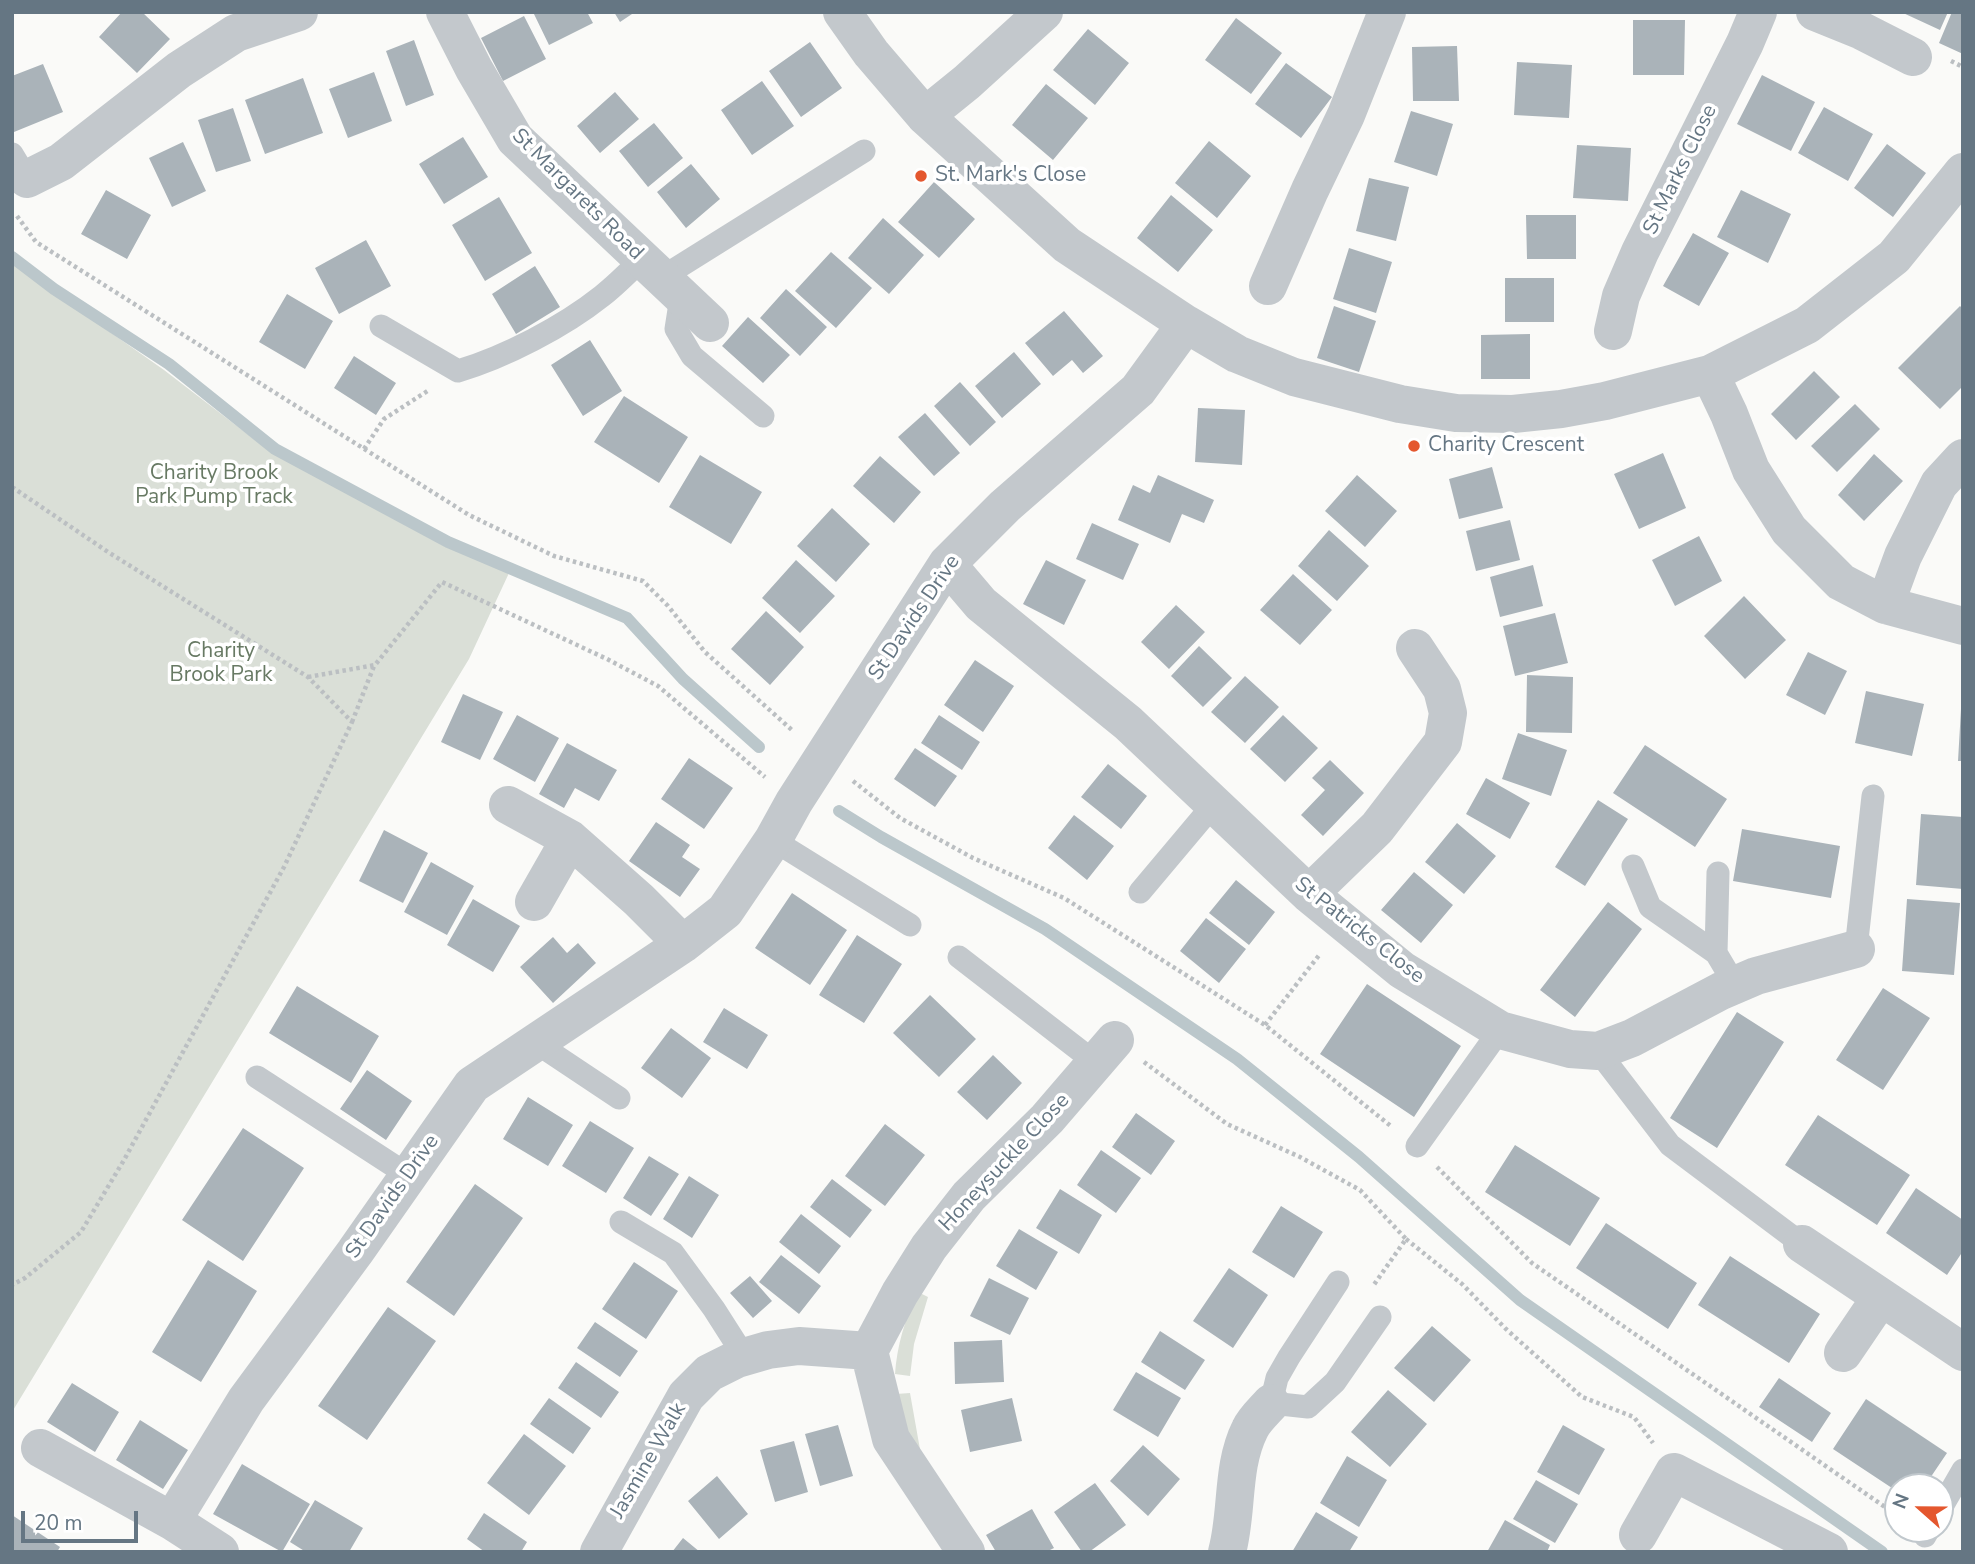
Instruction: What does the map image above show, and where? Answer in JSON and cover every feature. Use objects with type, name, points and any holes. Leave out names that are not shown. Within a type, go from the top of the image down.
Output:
[{"type":"street","points":[[17,181],[61,162],[179,70],[232,23],[299,12]]},
{"type":"street","name":"St Margarets Road","points":[[445,12],[474,69],[515,139],[710,323]]},
{"type":"street","points":[[842,12],[871,53],[925,116],[1068,244],[1185,324],[1237,354],[1294,377],[1400,404],[1457,413],[1513,414],[1561,410],[1710,374],[1807,325],[1894,257],[1963,172]]},
{"type":"street","points":[[925,116],[1044,12]]},
{"type":"street","points":[[1268,286],[1346,115],[1387,12]]},
{"type":"street","name":"St Marks Close","points":[[1613,331],[1621,296],[1640,252],[1758,12]]},
{"type":"street","points":[[1815,12],[1862,31],[1913,57]]},
{"type":"street","name":"St Davids Drive","points":[[172,1521],[246,1401],[472,1085],[683,944],[725,911],[773,840],[794,802],[947,564],[1005,506],[1138,390],[1185,324]]},
{"type":"street","points":[[1710,374],[1751,470],[1788,530],[1841,582],[1885,605],[1963,626]]},
{"type":"street","points":[[1885,605],[1903,556],[1939,484],[1963,458]]},
{"type":"street","name":"St Patricks Close","points":[[947,564],[981,604],[1128,723],[1309,894],[1402,970],[1500,1030],[1570,1049],[1598,1051],[1643,1033],[1726,969],[1756,975],[1856,949]]},
{"type":"street","points":[[1309,894],[1377,828],[1443,742],[1448,713],[1442,689],[1415,648]]},
{"type":"street","points":[[508,805],[570,839],[639,900],[683,944]]},
{"type":"street","points":[[534,902],[570,839]]},
{"type":"street","name":"Honeysuckle Close","points":[[869,1352],[900,1293],[929,1247],[961,1206],[1047,1119],[1105,1051]]},
{"type":"street","points":[[1802,1244],[1963,1352]]},
{"type":"street","points":[[1843,1353],[1881,1297]]},
{"type":"street","name":"Jasmine Walk","points":[[598,1552],[686,1396],[709,1373],[744,1356],[768,1350],[799,1346],[869,1352]]},
{"type":"street","points":[[869,1352],[891,1439],[966,1552]]},
{"type":"street","points":[[1227,1552],[1233,1530],[1237,1475],[1243,1451],[1250,1428],[1271,1404]]},
{"type":"street","points":[[40,1448],[172,1521],[220,1552]]},
{"type":"street","points":[[1638,1535],[1674,1472],[1829,1552]]},
{"type":"lane","points":[[381,326],[458,372],[488,362],[548,331],[602,296],[661,278],[864,151]]},
{"type":"lane","points":[[661,278],[676,328],[692,356],[763,416]]},
{"type":"lane","points":[[1856,949],[1872,796]]},
{"type":"lane","points":[[1140,892],[1214,804]]},
{"type":"lane","points":[[773,840],[910,925]]},
{"type":"lane","points":[[1633,866],[1650,907],[1726,969]]},
{"type":"lane","points":[[1718,873],[1726,969]]},
{"type":"lane","points":[[959,957],[1105,1051]]},
{"type":"lane","points":[[1417,1146],[1500,1030]]},
{"type":"lane","points":[[536,1042],[619,1098]]},
{"type":"lane","points":[[1598,1051],[1670,1145],[1802,1244]]},
{"type":"lane","points":[[257,1077],[408,1175]]},
{"type":"lane","points":[[621,1222],[673,1253],[744,1356]]},
{"type":"lane","points":[[1338,1282],[1283,1367],[1277,1378],[1271,1404],[1308,1407],[1335,1382],[1380,1317]]},
{"type":"lane","points":[[1954,1486],[1963,1470]]},
{"type":"path","points":[[17,181],[36,242],[469,515],[554,556],[643,581],[668,606],[705,652],[823,757],[900,818],[973,858],[1064,898],[1265,1025],[1417,1146],[1532,1263],[1884,1506]]},
{"type":"path","points":[[364,449],[384,419],[458,372]]},
{"type":"path","points":[[12,487],[108,552],[308,677],[352,722]]},
{"type":"path","points":[[12,1285],[25,1278],[81,1232],[124,1160],[284,867],[352,722],[375,665],[442,582],[607,659],[658,686],[794,802]]},
{"type":"path","points":[[308,677],[375,665]]},
{"type":"path","points":[[1265,1025],[1344,923]]},
{"type":"path","points":[[1105,1051],[1227,1124],[1300,1157],[1360,1190],[1406,1239],[1462,1284],[1506,1329],[1582,1397],[1634,1417],[1674,1472]]},
{"type":"path","points":[[1368,1293],[1406,1239]]},
{"type":"green space","name":"Charity Brook Park","points":[[12,263],[164,370],[272,453],[446,547],[509,573],[469,659],[12,1412]]},
{"type":"green space","points":[[918,1292],[928,1297],[914,1344],[910,1376],[895,1374],[902,1332]]},
{"type":"green space","points":[[910,1393],[921,1455],[911,1456],[896,1394]]},
{"type":"building","points":[[122,12],[142,12],[170,39],[137,73],[99,37]]},
{"type":"building","points":[[533,12],[587,12],[593,23],[549,45]]},
{"type":"building","points":[[614,12],[635,12],[620,22]]},
{"type":"building","points":[[1901,12],[1948,12],[1940,30]]},
{"type":"building","points":[[1952,12],[1963,12],[1963,54],[1939,43]]},
{"type":"building","points":[[524,16],[546,59],[503,81],[481,38]]},
{"type":"building","points":[[1236,18],[1282,53],[1251,94],[1205,60]]},
{"type":"building","points":[[1633,20],[1685,20],[1684,75],[1633,75]]},
{"type":"building","points":[[1088,29],[1129,63],[1095,105],[1053,70]]},
{"type":"building","points":[[414,40],[434,95],[406,106],[386,51]]},
{"type":"building","points":[[810,42],[842,88],[801,117],[769,71]]},
{"type":"building","points":[[1457,46],[1459,101],[1413,101],[1412,47]]},
{"type":"building","points":[[1517,62],[1572,65],[1569,118],[1514,115]]},
{"type":"building","points":[[1286,63],[1332,97],[1301,138],[1255,104]]},
{"type":"building","points":[[43,64],[63,112],[14,132],[12,76]]},
{"type":"building","points":[[374,72],[392,121],[348,138],[329,89]]},
{"type":"building","points":[[1762,75],[1815,102],[1791,151],[1737,124]]},
{"type":"building","points":[[303,78],[323,133],[265,154],[245,100]]},
{"type":"building","points":[[762,81],[794,126],[752,155],[721,110]]},
{"type":"building","points":[[1046,84],[1088,118],[1053,160],[1012,125]]},
{"type":"building","points":[[615,92],[639,119],[600,153],[577,126]]},
{"type":"building","points":[[1824,107],[1873,134],[1848,181],[1798,153]]},
{"type":"building","points":[[233,108],[251,161],[216,172],[198,120]]},
{"type":"building","points":[[1411,111],[1453,124],[1437,176],[1394,162]]},
{"type":"building","points":[[654,123],[683,158],[648,187],[619,151]]},
{"type":"building","points":[[463,137],[488,177],[444,204],[419,164]]},
{"type":"building","points":[[1209,141],[1251,176],[1217,218],[1175,183]]},
{"type":"building","points":[[183,142],[206,191],[172,207],[149,158]]},
{"type":"building","points":[[1887,144],[1926,173],[1893,217],[1854,188]]},
{"type":"building","points":[[1577,145],[1631,148],[1628,201],[1573,198]]},
{"type":"building","points":[[691,164],[720,199],[686,228],[657,192]]},
{"type":"building","points":[[1369,178],[1409,187],[1396,241],[1356,231]]},
{"type":"building","points":[[934,182],[975,219],[939,258],[898,222]]},
{"type":"building","points":[[106,190],[151,215],[127,259],[81,234]]},
{"type":"building","points":[[1741,190],[1791,214],[1768,263],[1717,237]]},
{"type":"building","points":[[1171,195],[1213,230],[1178,272],[1137,238]]},
{"type":"building","points":[[499,197],[532,253],[485,281],[452,225]]},
{"type":"building","points":[[1526,215],[1576,215],[1576,259],[1527,259]]},
{"type":"building","points":[[883,218],[924,255],[889,294],[848,258]]},
{"type":"building","points":[[1693,233],[1729,253],[1699,306],[1663,286]]},
{"type":"building","points":[[366,240],[391,286],[339,314],[315,268]]},
{"type":"building","points":[[1349,248],[1392,262],[1376,313],[1333,299]]},
{"type":"building","points":[[831,252],[872,288],[836,328],[795,291]]},
{"type":"building","points":[[535,266],[560,307],[516,334],[492,294]]},
{"type":"building","points":[[1505,278],[1554,278],[1554,322],[1505,322]]},
{"type":"building","points":[[786,289],[827,327],[800,356],[760,318]]},
{"type":"building","points":[[287,294],[333,321],[305,369],[259,342]]},
{"type":"building","points":[[1334,306],[1376,321],[1359,372],[1317,358]]},
{"type":"building","points":[[1960,306],[1963,309],[1963,386],[1940,409],[1898,368]]},
{"type":"building","points":[[1064,311],[1103,356],[1083,373],[1072,360],[1053,376],[1025,343]]},
{"type":"building","points":[[748,317],[790,355],[763,383],[722,346]]},
{"type":"building","points":[[1530,334],[1530,379],[1481,379],[1481,335]]},
{"type":"building","points":[[590,340],[622,391],[583,416],[551,365]]},
{"type":"building","points":[[1014,352],[1041,384],[1002,418],[975,386]]},
{"type":"building","points":[[354,356],[396,383],[376,415],[334,388]]},
{"type":"building","points":[[1814,371],[1840,397],[1796,440],[1771,414]]},
{"type":"building","points":[[960,382],[996,422],[970,446],[934,406]]},
{"type":"building","points":[[624,396],[688,437],[659,483],[594,442]]},
{"type":"building","points":[[1855,404],[1880,429],[1837,472],[1811,446]]},
{"type":"building","points":[[1198,408],[1245,410],[1242,465],[1195,462]]},
{"type":"building","points":[[925,413],[960,453],[934,476],[898,437]]},
{"type":"building","points":[[1663,453],[1686,508],[1639,529],[1614,474]]},
{"type":"building","points":[[1874,454],[1903,481],[1864,521],[1838,495]]},
{"type":"building","points":[[700,455],[762,492],[731,544],[669,507]]},
{"type":"building","points":[[880,456],[921,492],[894,523],[853,486]]},
{"type":"building","points":[[1492,467],[1503,508],[1459,519],[1449,479]]},
{"type":"building","points":[[1158,475],[1214,500],[1204,523],[1182,514],[1170,543],[1118,520],[1133,485],[1150,493]]},
{"type":"building","points":[[1357,475],[1397,511],[1365,547],[1325,511]]},
{"type":"building","points":[[832,508],[870,544],[836,582],[797,546]]},
{"type":"building","points":[[1510,520],[1520,560],[1476,571],[1466,531]]},
{"type":"building","points":[[1092,523],[1139,544],[1123,580],[1076,559]]},
{"type":"building","points":[[1329,530],[1369,566],[1337,601],[1298,566]]},
{"type":"building","points":[[1699,536],[1722,581],[1675,606],[1652,560]]},
{"type":"building","points":[[796,560],[835,596],[800,633],[762,598]]},
{"type":"building","points":[[1046,560],[1086,580],[1064,625],[1023,604]]},
{"type":"building","points":[[1533,565],[1543,606],[1500,617],[1490,577]]},
{"type":"building","points":[[1293,574],[1332,610],[1300,645],[1260,610]]},
{"type":"building","points":[[1744,596],[1786,640],[1745,679],[1704,636]]},
{"type":"building","points":[[1176,605],[1205,632],[1169,669],[1141,642]]},
{"type":"building","points":[[766,611],[804,647],[770,685],[731,649]]},
{"type":"building","points":[[1555,613],[1568,663],[1515,676],[1503,626]]},
{"type":"building","points":[[1199,646],[1232,678],[1203,707],[1171,676]]},
{"type":"building","points":[[1808,652],[1847,671],[1825,715],[1786,695]]},
{"type":"building","points":[[975,660],[1014,686],[983,732],[944,705]]},
{"type":"building","points":[[1527,675],[1573,677],[1572,733],[1526,732]]},
{"type":"building","points":[[1245,676],[1279,707],[1245,743],[1211,712]]},
{"type":"building","points":[[1866,691],[1924,704],[1912,756],[1855,743]]},
{"type":"building","points":[[463,694],[503,712],[480,760],[441,742]]},
{"type":"building","points":[[1961,709],[1963,761],[1958,761]]},
{"type":"building","points":[[517,715],[559,738],[535,782],[493,759]]},
{"type":"building","points":[[939,715],[980,742],[962,770],[921,743]]},
{"type":"building","points":[[1283,715],[1318,748],[1285,782],[1250,749]]},
{"type":"building","points":[[1518,733],[1567,750],[1551,796],[1502,779]]},
{"type":"building","points":[[567,743],[617,770],[599,801],[575,788],[564,808],[539,794]]},
{"type":"building","points":[[1645,745],[1727,799],[1695,847],[1613,793]]},
{"type":"building","points":[[915,748],[957,776],[935,807],[894,779]]},
{"type":"building","points":[[689,758],[733,788],[704,829],[661,799]]},
{"type":"building","points":[[1330,760],[1364,793],[1323,836],[1301,815],[1325,790],[1312,778]]},
{"type":"building","points":[[1108,764],[1147,796],[1121,829],[1081,797]]},
{"type":"building","points":[[1486,778],[1530,803],[1510,839],[1466,814]]},
{"type":"building","points":[[1598,800],[1628,819],[1585,886],[1555,867]]},
{"type":"building","points":[[1921,814],[1963,817],[1963,889],[1916,885]]},
{"type":"building","points":[[1074,815],[1114,846],[1087,880],[1048,848]]},
{"type":"building","points":[[656,822],[690,845],[682,857],[700,869],[680,897],[629,861]]},
{"type":"building","points":[[1457,823],[1496,856],[1464,894],[1425,862]]},
{"type":"building","points":[[1742,829],[1840,846],[1831,898],[1733,881]]},
{"type":"building","points":[[384,830],[428,853],[403,903],[359,881]]},
{"type":"building","points":[[431,862],[474,886],[447,935],[404,912]]},
{"type":"building","points":[[1414,872],[1453,905],[1421,943],[1381,910]]},
{"type":"building","points":[[1236,880],[1275,912],[1249,945],[1209,913]]},
{"type":"building","points":[[792,893],[847,930],[810,985],[755,948]]},
{"type":"building","points":[[473,899],[520,926],[493,972],[447,945]]},
{"type":"building","points":[[1907,899],[1960,903],[1954,975],[1902,971]]},
{"type":"building","points":[[1608,902],[1642,929],[1575,1017],[1540,990]]},
{"type":"building","points":[[1206,918],[1246,949],[1219,983],[1180,951]]},
{"type":"building","points":[[857,935],[902,964],[864,1023],[819,995]]},
{"type":"building","points":[[553,937],[567,953],[578,943],[596,963],[553,1003],[520,967]]},
{"type":"building","points":[[1367,984],[1461,1046],[1414,1117],[1320,1054]]},
{"type":"building","points":[[297,986],[379,1036],[351,1083],[269,1033]]},
{"type":"building","points":[[1883,988],[1930,1018],[1883,1090],[1836,1060]]},
{"type":"building","points":[[930,995],[976,1039],[939,1077],[893,1033]]},
{"type":"building","points":[[724,1008],[768,1035],[747,1069],[703,1042]]},
{"type":"building","points":[[1737,1012],[1784,1042],[1717,1148],[1670,1118]]},
{"type":"building","points":[[671,1028],[711,1058],[682,1098],[641,1068]]},
{"type":"building","points":[[993,1055],[1022,1083],[987,1120],[957,1092]]},
{"type":"building","points":[[367,1070],[412,1101],[386,1140],[340,1109]]},
{"type":"building","points":[[528,1097],[573,1125],[548,1166],[503,1139]]},
{"type":"building","points":[[1136,1113],[1175,1141],[1151,1175],[1112,1147]]},
{"type":"building","points":[[1818,1115],[1910,1175],[1877,1225],[1785,1165]]},
{"type":"building","points":[[590,1121],[634,1148],[606,1193],[562,1166]]},
{"type":"building","points":[[885,1124],[925,1155],[885,1206],[845,1176]]},
{"type":"building","points":[[243,1128],[304,1168],[243,1261],[182,1220]]},
{"type":"building","points":[[1515,1145],[1600,1198],[1570,1246],[1485,1192]]},
{"type":"building","points":[[1101,1150],[1141,1178],[1116,1213],[1077,1185]]},
{"type":"building","points":[[649,1156],[679,1174],[651,1216],[623,1198]]},
{"type":"building","points":[[689,1176],[719,1195],[692,1238],[663,1219]]},
{"type":"building","points":[[832,1179],[872,1210],[850,1238],[810,1207]]},
{"type":"building","points":[[475,1184],[523,1218],[454,1316],[406,1282]]},
{"type":"building","points":[[1916,1188],[1963,1220],[1963,1251],[1947,1275],[1886,1233]]},
{"type":"building","points":[[1060,1189],[1102,1215],[1079,1254],[1036,1228]]},
{"type":"building","points":[[1281,1206],[1323,1232],[1294,1278],[1252,1252]]},
{"type":"building","points":[[801,1214],[841,1246],[819,1274],[779,1242]]},
{"type":"building","points":[[1606,1223],[1697,1283],[1668,1329],[1576,1268]]},
{"type":"building","points":[[1019,1229],[1058,1252],[1036,1290],[996,1266]]},
{"type":"building","points":[[781,1255],[821,1286],[799,1314],[759,1282]]},
{"type":"building","points":[[1730,1256],[1820,1314],[1789,1363],[1698,1305]]},
{"type":"building","points":[[208,1260],[257,1291],[201,1382],[152,1352]]},
{"type":"building","points":[[634,1262],[678,1291],[646,1339],[602,1309]]},
{"type":"building","points":[[1229,1268],[1268,1295],[1233,1348],[1193,1321]]},
{"type":"building","points":[[750,1276],[772,1301],[753,1318],[730,1293]]},
{"type":"building","points":[[989,1278],[1029,1298],[1010,1335],[970,1316]]},
{"type":"building","points":[[388,1307],[436,1341],[367,1440],[318,1406]]},
{"type":"building","points":[[595,1322],[638,1351],[620,1377],[577,1348]]},
{"type":"building","points":[[1432,1326],[1471,1360],[1434,1402],[1394,1368]]},
{"type":"building","points":[[1160,1331],[1205,1360],[1185,1390],[1141,1362]]},
{"type":"building","points":[[1002,1340],[1004,1382],[955,1384],[954,1342]]},
{"type":"building","points":[[576,1362],[619,1392],[601,1418],[558,1388]]},
{"type":"building","points":[[1136,1372],[1181,1398],[1158,1437],[1113,1410]]},
{"type":"building","points":[[1779,1378],[1831,1413],[1812,1442],[1759,1407]]},
{"type":"building","points":[[72,1383],[119,1412],[95,1452],[47,1422]]},
{"type":"building","points":[[1388,1390],[1427,1424],[1390,1467],[1351,1432]]},
{"type":"building","points":[[549,1398],[591,1428],[573,1454],[530,1424]]},
{"type":"building","points":[[1012,1398],[1022,1441],[970,1452],[961,1410]]},
{"type":"building","points":[[1866,1399],[1947,1453],[1933,1473],[1884,1473],[1884,1483],[1833,1449]]},
{"type":"building","points":[[140,1420],[188,1450],[163,1489],[116,1460]]},
{"type":"building","points":[[838,1425],[853,1476],[820,1486],[805,1434]]},
{"type":"building","points":[[1563,1425],[1605,1449],[1579,1495],[1537,1472]]},
{"type":"building","points":[[524,1434],[566,1466],[529,1515],[487,1483]]},
{"type":"building","points":[[794,1441],[808,1492],[775,1502],[760,1450]]},
{"type":"building","points":[[1143,1445],[1180,1479],[1148,1516],[1110,1481]]},
{"type":"building","points":[[1347,1456],[1387,1480],[1359,1527],[1320,1503]]},
{"type":"building","points":[[242,1464],[310,1504],[282,1552],[213,1514]]},
{"type":"building","points":[[717,1476],[748,1514],[719,1539],[688,1501]]},
{"type":"building","points":[[1536,1480],[1578,1504],[1555,1543],[1513,1519]]},
{"type":"building","points":[[1095,1483],[1126,1525],[1089,1552],[1082,1552],[1054,1512]]},
{"type":"building","points":[[315,1500],[363,1528],[349,1552],[306,1552],[290,1542]]},
{"type":"building","points":[[1032,1509],[1054,1548],[1046,1552],[996,1552],[986,1535]]},
{"type":"building","points":[[1316,1512],[1358,1537],[1349,1552],[1292,1552]]},
{"type":"building","points":[[484,1513],[527,1542],[521,1552],[485,1552],[467,1539]]},
{"type":"building","points":[[12,1515],[60,1547],[57,1552],[12,1552]]},
{"type":"building","points":[[1505,1520],[1550,1545],[1547,1552],[1487,1552]]},
{"type":"building","points":[[683,1538],[700,1552],[672,1552]]},
{"type":"waterway","points":[[12,257],[54,289],[169,364],[275,449],[448,542],[627,618],[683,679],[759,747]]},
{"type":"waterway","points":[[839,811],[1045,929],[1237,1059],[1359,1157],[1520,1300],[1882,1552]]},
{"type":"place","name":"St. Mark's Close","points":[[921,176]]},
{"type":"place","name":"Charity Crescent","points":[[1414,446]]},
{"type":"park label","name":"Charity Brook Park Pump Track","points":[[214,486]]}]
